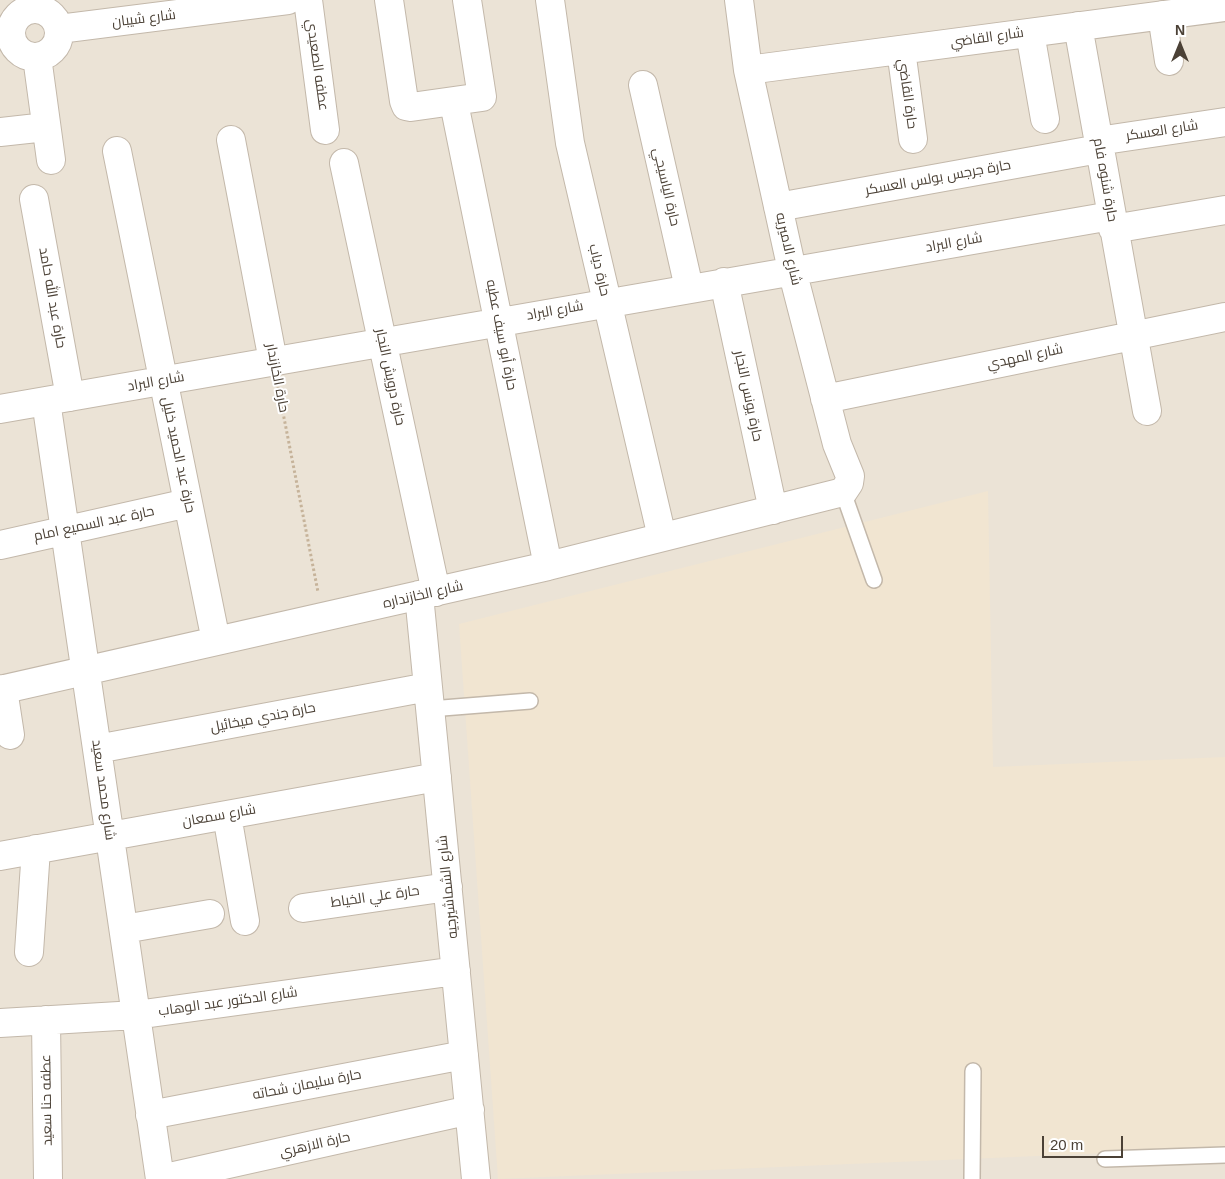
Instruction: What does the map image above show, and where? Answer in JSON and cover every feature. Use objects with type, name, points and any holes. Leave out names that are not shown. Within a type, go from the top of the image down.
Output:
[{"type":"street","name":"شارع شيبان","points":[[59,30],[288,0]]},
{"type":"street","name":"عطفه الصعيدي","points":[[308,0],[325,130]]},
{"type":"street","points":[[389,0],[406,106],[411,107],[454,103],[481,98],[466,0]]},
{"type":"street","name":"حارة دياب","points":[[550,0],[570,143],[662,537]]},
{"type":"street","name":"شارع الاميريه","points":[[738,0],[748,70],[792,270],[837,444],[850,476],[849,483],[843,492]]},
{"type":"street","points":[[17,49],[51,51],[56,45],[59,30],[56,20],[31,4],[18,15],[10,29],[17,49],[46,127],[51,160]]},
{"type":"street","name":"شارع القاضي","points":[[748,70],[1225,7]]},
{"type":"street","points":[[1162,15],[1169,60]]},
{"type":"street","name":"حارة شنوه فام","points":[[1078,26],[1147,411]]},
{"type":"street","points":[[1030,33],[1044,119]]},
{"type":"street","name":"حارة القاضي","points":[[900,50],[913,139]]},
{"type":"street","name":"حارة الياسيجي","points":[[643,85],[689,288]]},
{"type":"street","name":"حارة أبو سيف عطيه","points":[[454,103],[548,566]]},
{"type":"street","name":"شارع العسكر","points":[[1099,145],[1225,122]]},
{"type":"street","points":[[0,132],[46,127]]},
{"type":"street","name":"حارة الخازندار","points":[[231,140],[274,361]]},
{"type":"street","name":"حارة جرجس بولس العسكر","points":[[778,207],[1099,145]]},
{"type":"street","name":"حارة عبد الحميد خليل","points":[[116,152],[216,641]]},
{"type":"street","name":"حارة درويش النجار","points":[[344,163],[383,342],[428,593]]},
{"type":"street","name":"حارة عبد الله حامد","points":[[34,199],[58,399]]},
{"type":"street","name":"شارع البراد","points":[[0,409],[792,270],[1112,223],[1225,210]]},
{"type":"street","name":"حارة يونس النجار","points":[[724,282],[773,510]]},
{"type":"street","name":"شارع المهدي","points":[[825,398],[1225,317]]},
{"type":"street","name":"شارع محمد سعيد","points":[[58,399],[65,530],[160,1179]]},
{"type":"street","name":"شارع الخازنداره","points":[[2,690],[548,566],[843,492]]},
{"type":"street","name":"حارة عبد السميع امام","points":[[0,545],[188,503]]},
{"type":"street","name":"شارع الشماشيرجيه","points":[[428,593],[430,698],[476,1179]]},
{"type":"street","points":[[2,690],[10,735]]},
{"type":"street","name":"حارة جندي ميخائيل","points":[[97,749],[430,698]]},
{"type":"street","name":"شارع سمعان","points":[[0,856],[437,776]]},
{"type":"street","points":[[227,815],[245,921]]},
{"type":"street","points":[[29,952],[36,850]]},
{"type":"street","name":"حارة علي الخياط","points":[[303,908],[448,887]]},
{"type":"street","points":[[124,929],[210,914]]},
{"type":"street","name":"شارع الدكتور عبد الوهاب","points":[[0,1023],[136,1015],[456,971]]},
{"type":"street","name":"عطفه حنا سعيد","points":[[46,1020],[48,1179]]},
{"type":"street","name":"حارة سليمان شحاته","points":[[150,1114],[464,1055]]},
{"type":"street","name":"حارة الازهري","points":[[160,1179],[470,1110]]},
{"type":"lane","points":[[843,492],[874,580]]},
{"type":"lane","points":[[430,698],[530,701]]},
{"type":"lane","points":[[972,1179],[973,1071]]},
{"type":"lane","points":[[1105,1159],[1225,1155]]},
{"type":"path","name":"حارة الخازندار","points":[[274,361],[323,617]]},
{"type":"shaded area","points":[[0,0],[1225,0],[1225,1179],[0,1179]]},
{"type":"shaded area","points":[[988,491],[993,767],[1225,757],[1225,1148],[498,1179],[459,624]]}]
